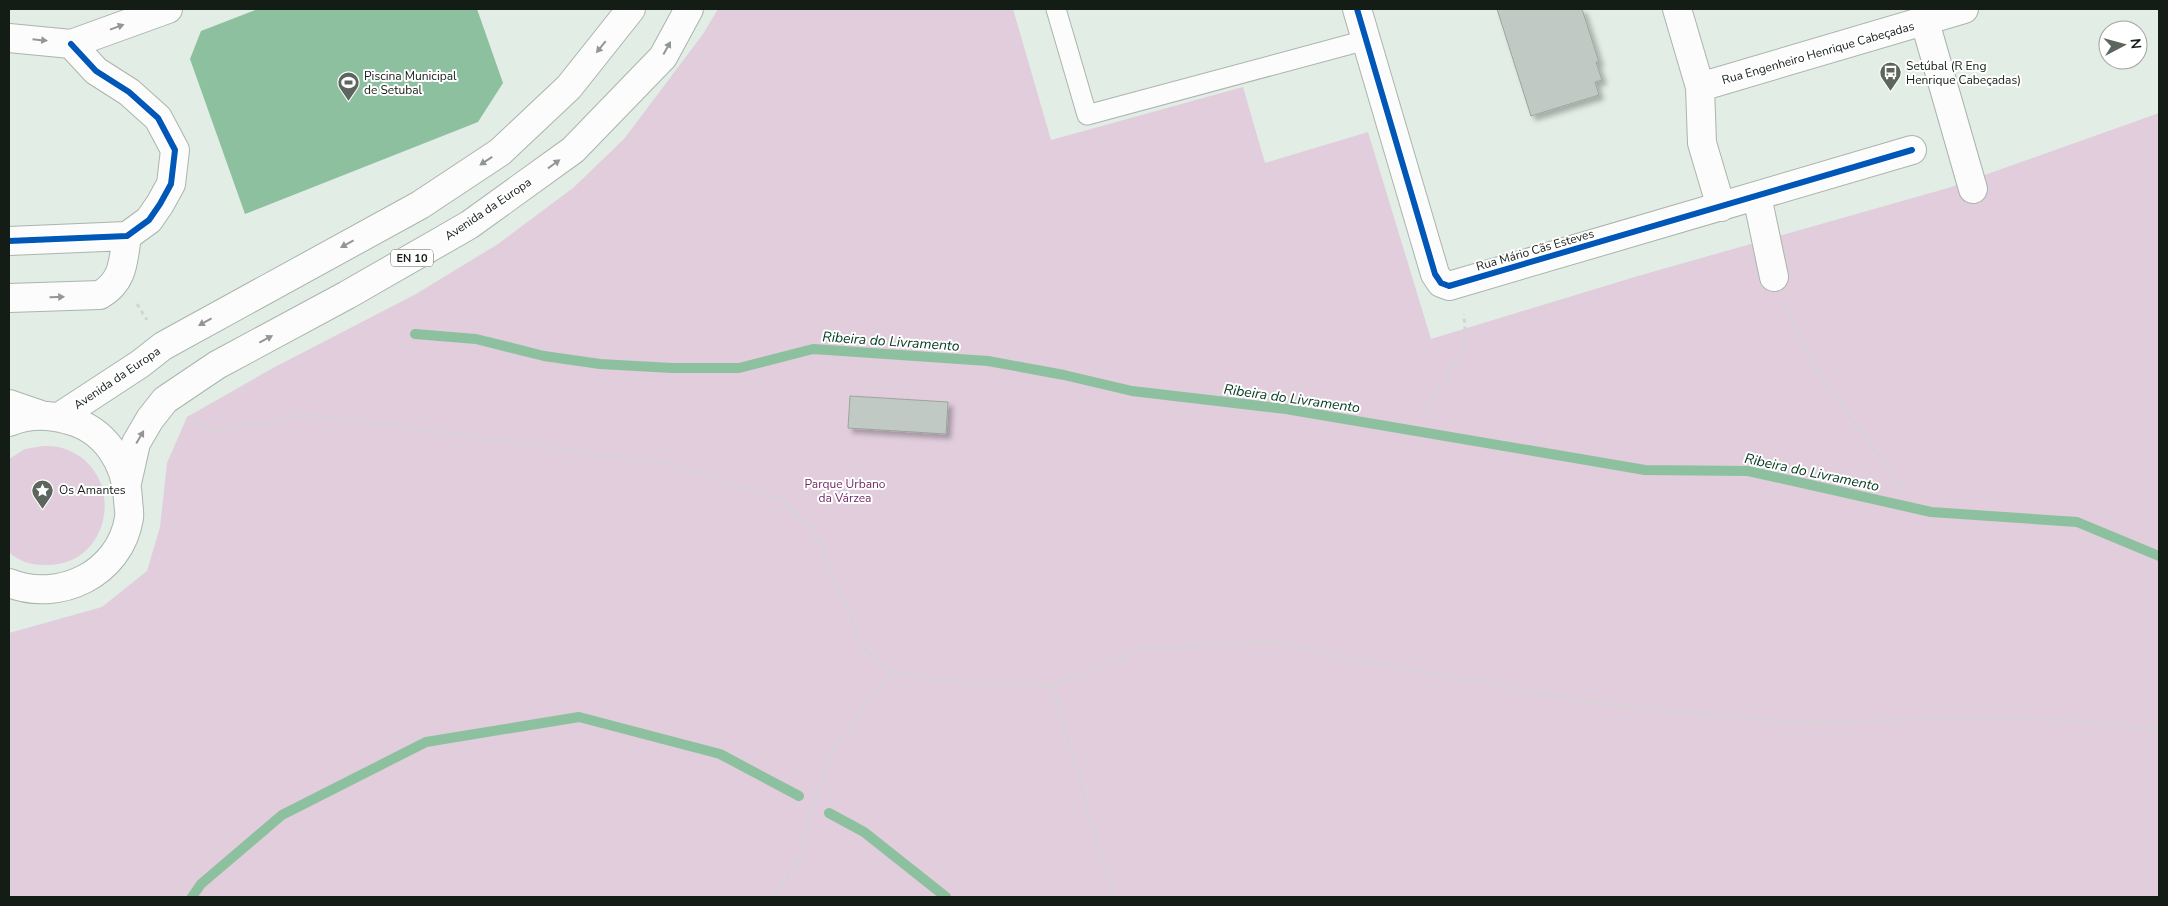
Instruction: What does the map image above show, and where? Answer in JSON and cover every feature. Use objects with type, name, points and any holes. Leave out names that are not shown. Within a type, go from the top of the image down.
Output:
[{"type":"street","points":[[9,38],[71,44],[168,9]]},
{"type":"street","name":"Avenida da Europa","points":[[50,416],[140,364],[163,346],[420,205],[500,152],[569,87],[631,9]]},
{"type":"street","name":"Avenida da Europa","points":[[127,483],[136,443],[150,419],[166,400],[217,365],[347,295],[469,225],[573,150],[662,57],[690,9]]},
{"type":"street","name":"Rua Mário Cãs Esteves","points":[[1357,9],[1435,274],[1440,283],[1449,286],[1912,150]]},
{"type":"street","points":[[1677,9],[1700,88],[1702,143],[1721,207]]},
{"type":"street","name":"Rua Engenheiro Henrique Cabeçadas","points":[[1700,88],[1964,9]]},
{"type":"street","points":[[1925,22],[1973,189]]},
{"type":"street","points":[[9,240],[127,236],[149,220],[171,184],[175,150],[158,118],[129,92],[96,71],[71,44]]},
{"type":"street","points":[[1757,196],[1774,277]]},
{"type":"street","points":[[9,298],[100,295],[111,289],[119,277],[127,236]]},
{"type":"street","points":[[9,404],[82,423],[104,440],[121,463],[127,483],[129,518],[120,544],[103,567],[79,583],[52,590],[14,589]]},
{"type":"street","points":[[9,422],[23,416],[50,416]]},
{"type":"lane","points":[[1056,9],[1087,115],[1366,40]]},
{"type":"path","points":[[119,277],[163,346]]},
{"type":"path","points":[[1774,277],[1806,354],[1905,493]]},
{"type":"path","points":[[1426,408],[1461,353],[1465,329],[1462,283]]},
{"type":"path","points":[[187,417],[219,432],[304,415],[339,418],[674,465],[781,499],[812,529],[829,563],[861,647],[892,672],[973,684],[1054,685],[1143,649],[1269,642],[1584,702],[1681,712],[1793,722],[1981,718],[2069,720],[2159,730]]},
{"type":"path","points":[[773,897],[800,859],[821,777],[833,750],[892,672]]},
{"type":"path","points":[[1054,685],[1091,822],[1114,897]]},
{"type":"green space","name":"Parque Urbano da Várzea","points":[[718,9],[1013,9],[1051,140],[1243,87],[1265,163],[1368,132],[1431,339],[1638,276],[1948,188],[2159,113],[2159,897],[9,897],[9,633],[102,607],[147,571],[160,527],[167,463],[187,417],[273,368],[416,294],[498,244],[573,188],[624,139],[703,34]]},
{"type":"green space","points":[[43,446],[62,448],[83,459],[97,475],[104,495],[104,515],[98,535],[86,551],[68,562],[44,565],[25,562],[9,552],[9,459],[25,449]]},
{"type":"shaded area","name":"Piscina Municipal de Setubal","points":[[258,9],[477,9],[503,83],[478,122],[245,214],[190,59],[201,31]]},
{"type":"building","points":[[1497,9],[1582,9],[1599,62],[1596,62],[1602,80],[1595,82],[1599,95],[1531,116]]},
{"type":"building","points":[[850,396],[948,402],[946,434],[848,428]]},
{"type":"waterway","name":"Ribeira do Livramento","points":[[415,334],[476,339],[544,356],[600,364],[672,368],[739,368],[813,349],[988,361],[1064,375],[1132,391],[1286,409],[1645,470],[1748,471],[1931,512],[2077,522],[2159,556]]},
{"type":"waterway","points":[[192,897],[201,884],[282,815],[426,742],[579,717],[720,754],[799,796]]},
{"type":"waterway","points":[[829,813],[864,832],[946,897]]},
{"type":"cycle path","points":[[1357,9],[1435,274],[1441,283],[1449,286],[1912,150]]},
{"type":"cycle path","points":[[9,241],[127,236],[149,220],[171,184],[175,150],[158,118],[129,92],[96,71],[71,44]]},
{"type":"place","name":"Setúbal (R Eng Henrique Cabeçadas)","points":[[1890,92]]},
{"type":"place","name":"Piscina Municipal de Setubal","points":[[348,102]]},
{"type":"place","name":"Os Amantes","points":[[43,509]]}]
